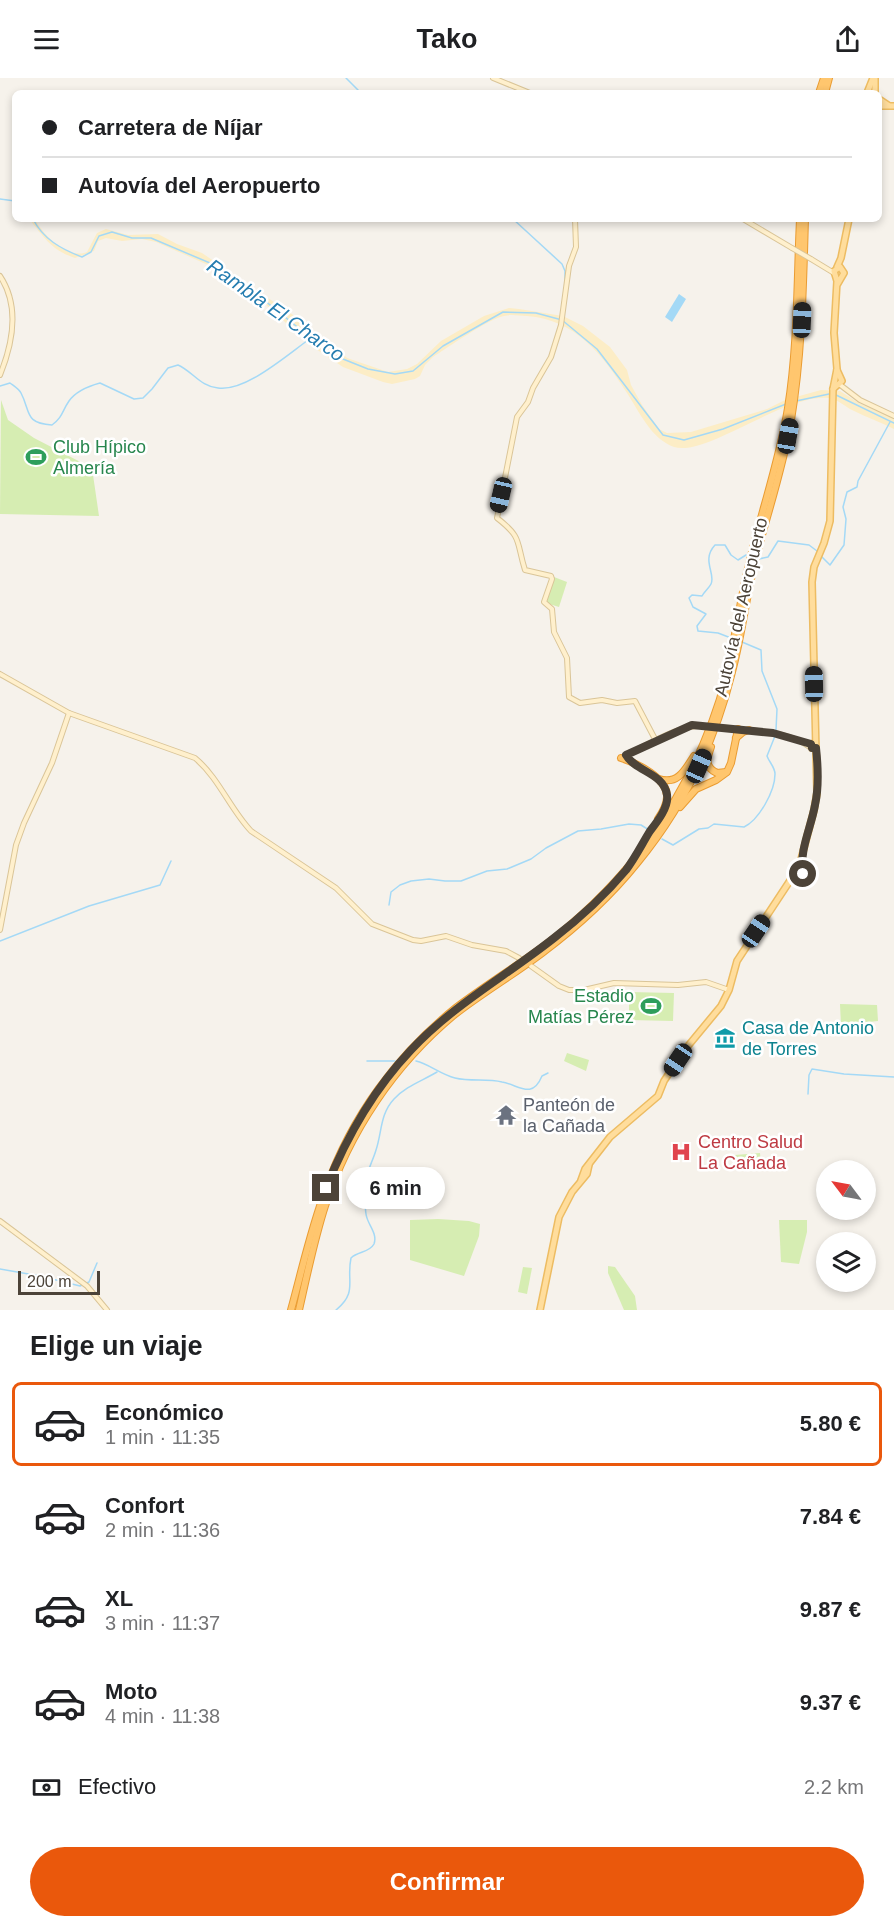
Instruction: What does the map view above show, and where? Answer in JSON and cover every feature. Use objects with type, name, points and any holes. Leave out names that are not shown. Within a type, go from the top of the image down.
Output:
[{"type":"highway","name":"Autovía del Aeropuerto","points":[[792,398],[800,222]]},
{"type":"highway","name":"Autovía del Aeropuerto","points":[[299,1310],[317,1232],[332,1188],[353,1140],[381,1094],[410,1058],[455,1015],[541,954],[591,913],[615,889],[649,848],[692,778],[720,714],[736,656],[755,560],[783,459],[802,320],[805,222]]},
{"type":"highway","name":"Autovía del Aeropuerto","points":[[291,1310],[331,1175],[354,1128],[384,1081],[410,1050],[445,1017],[564,930],[591,906],[627,868],[657,828],[679,793],[713,720],[729,666],[746,576],[791,407]]},
{"type":"highway","points":[[720,714],[707,762],[712,771],[727,772]]},
{"type":"highway","points":[[626,758],[656,777],[669,781],[682,775],[713,720]]},
{"type":"highway","points":[[729,728],[736,738]]},
{"type":"highway","points":[[649,848],[691,794],[727,772],[738,729]]},
{"type":"highway","points":[[736,738],[750,730]]},
{"type":"highway","points":[[627,868],[668,799],[665,787],[656,777]]},
{"type":"main road","points":[[539,1310],[557,1216],[563,1204],[606,1142],[658,1096],[669,1073],[721,1006],[729,990],[737,961],[795,877],[801,860],[816,801],[816,756],[812,746],[812,582],[814,567],[830,521],[832,400],[837,380],[834,333],[838,271],[848,222]]},
{"type":"street","points":[[493,78],[523,90]]},
{"type":"street","points":[[575,222],[576,247],[569,266],[562,320],[551,357],[533,388],[528,402],[517,417],[497,518],[514,533],[520,542],[525,570],[550,576],[552,579],[544,602],[552,609],[554,632],[567,658],[569,697],[580,703],[602,700],[617,703],[635,701],[656,741]]},
{"type":"street","points":[[748,222],[827,268],[838,271]]},
{"type":"street","points":[[0,276],[7,286],[12,304],[13,321],[0,375]]},
{"type":"street","points":[[837,380],[860,400],[894,416]]},
{"type":"street","points":[[0,674],[75,716],[195,758],[217,782],[251,831],[336,888],[372,924],[412,940],[421,941],[446,936],[472,945],[506,951],[519,958]]},
{"type":"street","points":[[60,709],[66,723]]},
{"type":"street","points":[[0,930],[16,845],[52,762],[69,713]]},
{"type":"street","points":[[66,723],[75,716]]},
{"type":"street","points":[[626,758],[692,725],[787,735],[812,746]]},
{"type":"street","points":[[531,966],[565,988],[584,990],[614,983],[678,985],[706,982],[729,990]]},
{"type":"street","points":[[0,1221],[87,1286],[107,1310]]},
{"type":"green space","name":"Club Hípico Almería","points":[[1,400],[8,420],[34,438],[92,468],[99,516],[0,514]]},
{"type":"green space","points":[[554,577],[567,582],[559,607],[546,603]]},
{"type":"green space","name":"Estadio Matías Pérez","points":[[629,992],[674,993],[673,1021],[629,1020]]},
{"type":"green space","points":[[840,1004],[877,1005],[878,1021],[841,1025]]},
{"type":"green space","points":[[567,1053],[589,1060],[586,1071],[564,1061]]},
{"type":"green space","points":[[760,1153],[761,1164],[736,1165],[735,1155]]},
{"type":"green space","points":[[438,1219],[480,1224],[479,1236],[464,1276],[410,1260],[410,1220]]},
{"type":"green space","points":[[779,1220],[807,1220],[807,1232],[799,1264],[781,1262]]},
{"type":"green space","points":[[608,1266],[615,1267],[635,1296],[637,1310],[624,1310],[608,1273]]},
{"type":"green space","points":[[523,1267],[532,1268],[527,1294],[518,1292]]},
{"type":"sand","points":[[32,222],[37,222],[56,244],[79,254],[87,252],[97,233],[106,229],[128,235],[158,234],[202,253],[299,319],[313,334],[339,350],[347,358],[388,372],[407,369],[417,364],[441,341],[484,316],[509,308],[519,309],[563,316],[583,326],[610,347],[627,370],[631,385],[642,405],[659,429],[667,433],[691,432],[821,390],[840,391],[859,403],[894,418],[894,429],[835,400],[810,399],[768,414],[705,443],[688,448],[674,447],[652,431],[608,365],[586,341],[560,324],[527,316],[504,316],[479,327],[433,357],[425,365],[420,376],[415,379],[392,384],[383,382],[343,367],[310,345],[262,301],[215,268],[156,242],[142,239],[122,241],[106,238],[98,241],[94,251],[75,258],[54,247]]},
{"type":"water","points":[[679,294],[686,299],[672,322],[665,317]]},
{"type":"waterway","points":[[346,78],[358,90]]},
{"type":"waterway","name":"Rambla El Charco","points":[[0,199],[12,201]]},
{"type":"waterway","name":"Rambla El Charco","points":[[35,222],[53,242],[82,257],[91,252],[99,236],[112,232],[132,238],[151,238],[217,266],[338,357],[368,369],[395,374],[413,371],[443,346],[503,312],[536,313],[562,320],[597,349],[663,435],[684,440],[723,429],[786,404]]},
{"type":"waterway","points":[[516,222],[562,264],[565,271],[565,283]]},
{"type":"waterway","points":[[0,386],[10,383],[15,386],[21,393],[33,419],[52,425],[75,394],[96,384],[100,383],[134,399],[143,398],[168,368],[178,365],[207,385],[229,388],[254,378],[311,338]]},
{"type":"waterway","name":"Rambla El Charco","points":[[796,401],[829,394]]},
{"type":"waterway","name":"Rambla El Charco","points":[[834,394],[894,423]]},
{"type":"waterway","points":[[821,556],[830,565],[844,545],[846,519],[843,507],[847,492],[857,487],[858,481],[890,422]]},
{"type":"waterway","points":[[759,559],[768,557],[778,541],[809,545],[817,551]]},
{"type":"waterway","points":[[731,638],[718,633],[698,631],[697,626],[706,614],[693,607],[689,598],[692,595],[702,596],[711,584],[709,556],[715,545],[725,545],[731,555],[738,560],[746,555]]},
{"type":"waterway","points":[[742,642],[761,650],[762,671],[777,709],[776,730]]},
{"type":"waterway","points":[[662,839],[673,845],[699,829],[708,828],[714,824],[744,827],[750,823],[760,812],[772,788],[775,771],[767,756],[775,736]]},
{"type":"waterway","points":[[389,905],[391,892],[400,885],[429,879],[461,881],[487,871],[507,869],[531,859],[578,831],[629,824],[641,825],[649,830]]},
{"type":"waterway","points":[[0,941],[89,906],[160,885],[171,861]]},
{"type":"waterway","points":[[367,1061],[395,1061]]},
{"type":"waterway","points":[[416,1061],[455,1078],[496,1081],[525,1089],[534,1087],[542,1076],[548,1073]]},
{"type":"waterway","points":[[808,1094],[809,1075],[812,1069],[844,1074],[894,1077]]},
{"type":"waterway","points":[[336,1310],[343,1304],[349,1292],[351,1258],[374,1244],[375,1236],[366,1214],[365,1181],[386,1111],[394,1099],[404,1091],[437,1072]]},
{"type":"waterway","points":[[0,1269],[80,1286],[89,1282],[97,1263]]},
{"type":"place","name":"Club Hípico Almería","points":[[36,457]]},
{"type":"place","name":"Estadio Matías Pérez","points":[[651,1006]]},
{"type":"place","name":"Casa de Antonio de Torres","points":[[725,1038]]},
{"type":"place","name":"Panteón de la Cañada","points":[[506,1115]]},
{"type":"place","name":"Centro Salud La Cañada","points":[[681,1152]]},
{"type":"route","points":[[326,1188],[345,1145],[368,1105],[384,1081],[410,1050],[474,994],[531,956],[564,930],[591,906],[627,868],[668,799],[661,782],[626,755],[692,725],[787,735],[811,744],[810,747],[816,748],[818,780],[816,801],[801,860],[803,874]]}]
